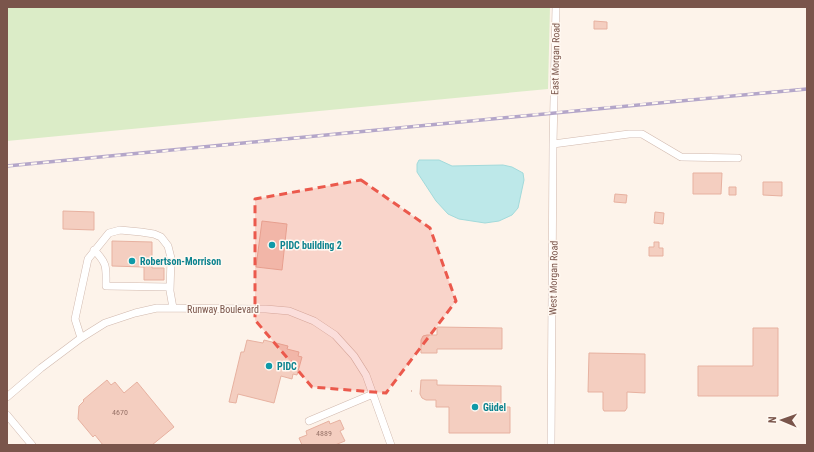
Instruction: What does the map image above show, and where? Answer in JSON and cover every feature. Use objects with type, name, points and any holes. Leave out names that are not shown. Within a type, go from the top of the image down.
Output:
[{"type":"street","name":"East Morgan Road","points":[[554,112],[556,7]]},
{"type":"street","name":"West Morgan Road","points":[[551,445],[554,112]]},
{"type":"street","points":[[553,144],[629,134],[642,134],[681,157],[738,158]]},
{"type":"street","points":[[81,338],[75,319],[88,259],[109,233],[120,230],[154,234],[161,238],[168,246],[171,258],[170,287],[173,308]]},
{"type":"street","points":[[94,250],[102,258],[106,266],[106,286],[170,287]]},
{"type":"street","name":"Runway Boulevard","points":[[7,397],[41,368],[81,338],[105,323],[135,313],[157,308],[284,310],[314,321],[335,335],[354,356],[366,375],[391,445]]},
{"type":"street","points":[[309,421],[373,394]]},
{"type":"street","points":[[7,414],[32,445]]},
{"type":"highlighted area","points":[[361,180],[430,228],[456,301],[386,393],[312,387],[255,320],[255,199]]},
{"type":"green space","points":[[7,7],[550,7],[548,89],[7,141]]},
{"type":"water","points":[[419,160],[439,160],[452,166],[503,165],[512,167],[523,173],[524,180],[518,208],[512,215],[499,221],[485,223],[459,219],[448,214],[436,201],[417,172],[417,164]]},
{"type":"building","points":[[594,21],[607,22],[607,29],[594,29]]},
{"type":"building","points":[[693,173],[722,173],[721,194],[693,194]]},
{"type":"building","points":[[763,182],[782,182],[782,196],[763,195]]},
{"type":"building","points":[[729,187],[736,187],[736,195],[729,195]]},
{"type":"building","points":[[615,194],[627,195],[626,203],[614,202]]},
{"type":"building","points":[[63,211],[94,212],[94,230],[63,229]]},
{"type":"building","points":[[655,212],[664,213],[663,224],[654,223]]},
{"type":"building","name":"PIDC building 2","points":[[262,221],[287,224],[282,270],[256,267]]},
{"type":"building","name":"Robertson-Morrison","points":[[112,241],[152,242],[152,268],[164,268],[164,280],[144,280],[144,267],[112,266]]},
{"type":"building","points":[[654,242],[659,242],[659,248],[663,248],[663,256],[649,256],[649,247],[654,247]]},
{"type":"building","points":[[437,327],[502,328],[502,349],[437,349],[437,353],[421,353],[421,340],[423,336],[437,335]]},
{"type":"building","points":[[753,328],[778,328],[778,396],[698,396],[698,366],[753,366]]},
{"type":"building","name":"PIDC","points":[[247,340],[263,343],[264,340],[288,346],[287,349],[299,352],[298,356],[302,357],[297,375],[293,374],[292,379],[281,376],[274,403],[238,394],[236,403],[229,402],[241,352],[244,352]]},
{"type":"building","points":[[589,353],[645,354],[645,393],[627,392],[627,408],[625,411],[604,411],[603,392],[588,392]]},
{"type":"building","points":[[107,380],[111,385],[115,382],[124,393],[137,382],[174,427],[152,445],[103,445],[95,435],[93,437],[78,419],[79,406],[84,401],[83,400]]},
{"type":"building","name":"Güdel","points":[[421,380],[437,380],[437,385],[501,386],[501,407],[510,407],[510,433],[449,433],[449,407],[436,407],[436,400],[426,400],[422,398],[420,394]]},
{"type":"building","points":[[340,420],[344,429],[340,431],[345,441],[335,445],[302,445],[299,438],[307,435],[306,431],[329,421],[330,424]]},
{"type":"railway","points":[[7,166],[807,89]]},
{"type":"place","name":"PIDC building 2","points":[[272,245]]},
{"type":"place","name":"Robertson-Morrison","points":[[132,261]]},
{"type":"place","name":"PIDC","points":[[269,366]]},
{"type":"place","name":"Güdel","points":[[475,407]]}]
